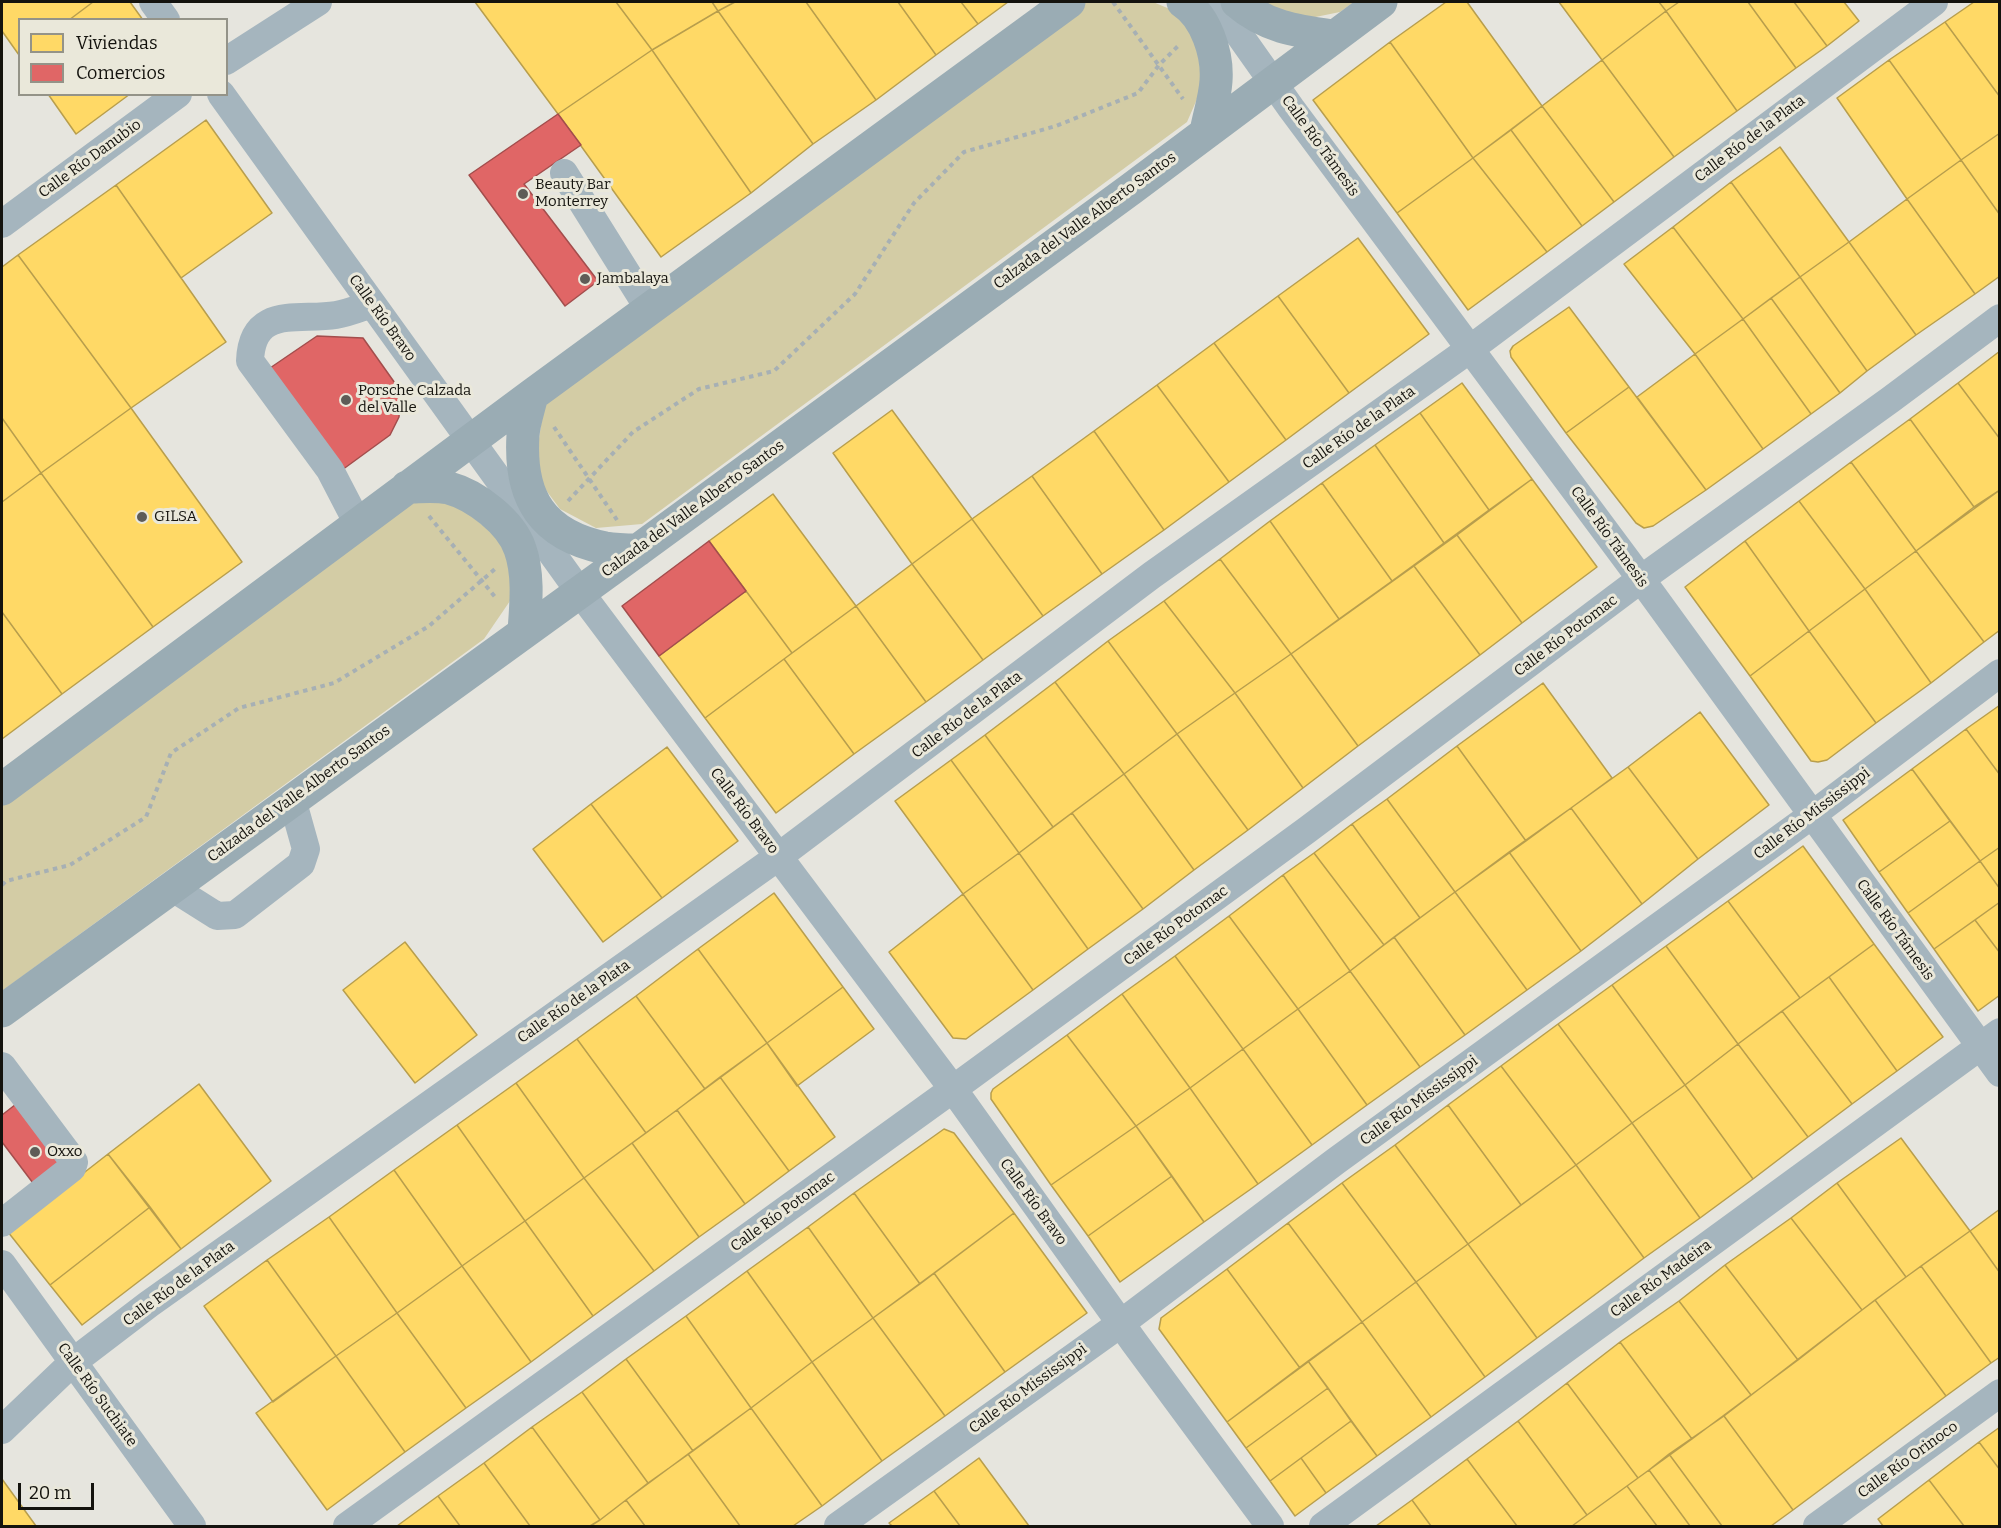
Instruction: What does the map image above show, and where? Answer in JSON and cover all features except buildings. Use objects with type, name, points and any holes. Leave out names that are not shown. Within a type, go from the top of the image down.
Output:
[{"type":"main road","points":[[2,789],[532,395],[1069,2]]},
{"type":"main road","points":[[1237,2],[1251,14],[1272,24],[1332,36]]},
{"type":"main road","name":"Calzada del Valle Alberto Santos","points":[[2,1011],[638,550],[1381,2]]},
{"type":"main road","points":[[1197,5],[1215,59],[1216,80],[1206,132]]},
{"type":"main road","points":[[532,395],[523,434],[525,474],[531,497],[546,522],[566,536],[606,548],[638,550]]},
{"type":"main road","points":[[407,488],[448,488],[473,498],[494,513],[520,547],[525,578],[523,632]]},
{"type":"street","points":[[153,2],[165,18]]},
{"type":"street","points":[[228,60],[318,2]]},
{"type":"street","name":"Calle Río de la Plata","points":[[2,1430],[73,1362],[159,1297],[778,857],[1152,575],[1470,349],[1934,2]]},
{"type":"street","name":"Calle Río Támesis","points":[[1197,5],[1272,81],[1641,579],[1812,815],[1989,1039],[2000,1074]]},
{"type":"street","name":"Calle Río Danubio","points":[[2,224],[175,96]]},
{"type":"street","name":"Calle Río Bravo","points":[[222,96],[579,591],[953,1089],[1120,1324],[1270,1527]]},
{"type":"street","points":[[564,173],[649,309]]},
{"type":"street","points":[[358,524],[330,470],[250,361],[251,346],[257,332],[278,318],[336,315],[372,304]]},
{"type":"street","name":"Calle Río Potomac","points":[[347,1527],[953,1089],[1307,830],[1641,579],[2000,318]]},
{"type":"street","name":"Calle Río Mississippi","points":[[838,1527],[1120,1324],[1346,1154],[1812,815],[2000,673]]},
{"type":"street","points":[[171,887],[217,916],[235,915],[302,864],[306,849],[292,799]]},
{"type":"street","name":"Calle Río Madeira","points":[[1323,1527],[1989,1039]]},
{"type":"street","points":[[2,1066],[74,1162],[72,1168],[2,1223]]},
{"type":"street","name":"Calle Río Suchiate","points":[[2,1264],[192,1527]]},
{"type":"street","name":"Calle Río Orinoco","points":[[1817,1527],[2000,1393]]},
{"type":"path","points":[[1113,2],[1206,132]]},
{"type":"path","points":[[546,522],[590,480],[633,432],[699,389],[774,371],[855,294],[914,202],[964,152],[1056,126],[1138,93],[1159,65],[1179,46],[1197,5]]},
{"type":"path","points":[[532,395],[638,550]]},
{"type":"path","points":[[407,488],[523,632]]},
{"type":"path","points":[[2,885],[6,881],[70,865],[146,817],[171,753],[239,708],[334,683],[429,626],[520,547]]},
{"type":"shaded area","points":[[1085,2],[1153,2],[1177,12],[1199,42],[1204,83],[1187,122],[642,524],[596,528],[560,509],[534,474],[545,397]]},
{"type":"shaded area","points":[[1245,2],[1354,2],[1340,12],[1291,22]]},
{"type":"shaded area","points":[[451,499],[515,552],[512,598],[484,639],[2,991],[2,797],[408,500]]},
{"type":"place","name":"Beauty Bar Monterrey","points":[[523,194]]},
{"type":"place","name":"Jambalaya","points":[[585,279]]},
{"type":"place","name":"Porsche Calzada del Valle","points":[[346,400]]},
{"type":"place","name":"GILSA","points":[[142,517]]},
{"type":"place","name":"Oxxo","points":[[35,1152]]}]
